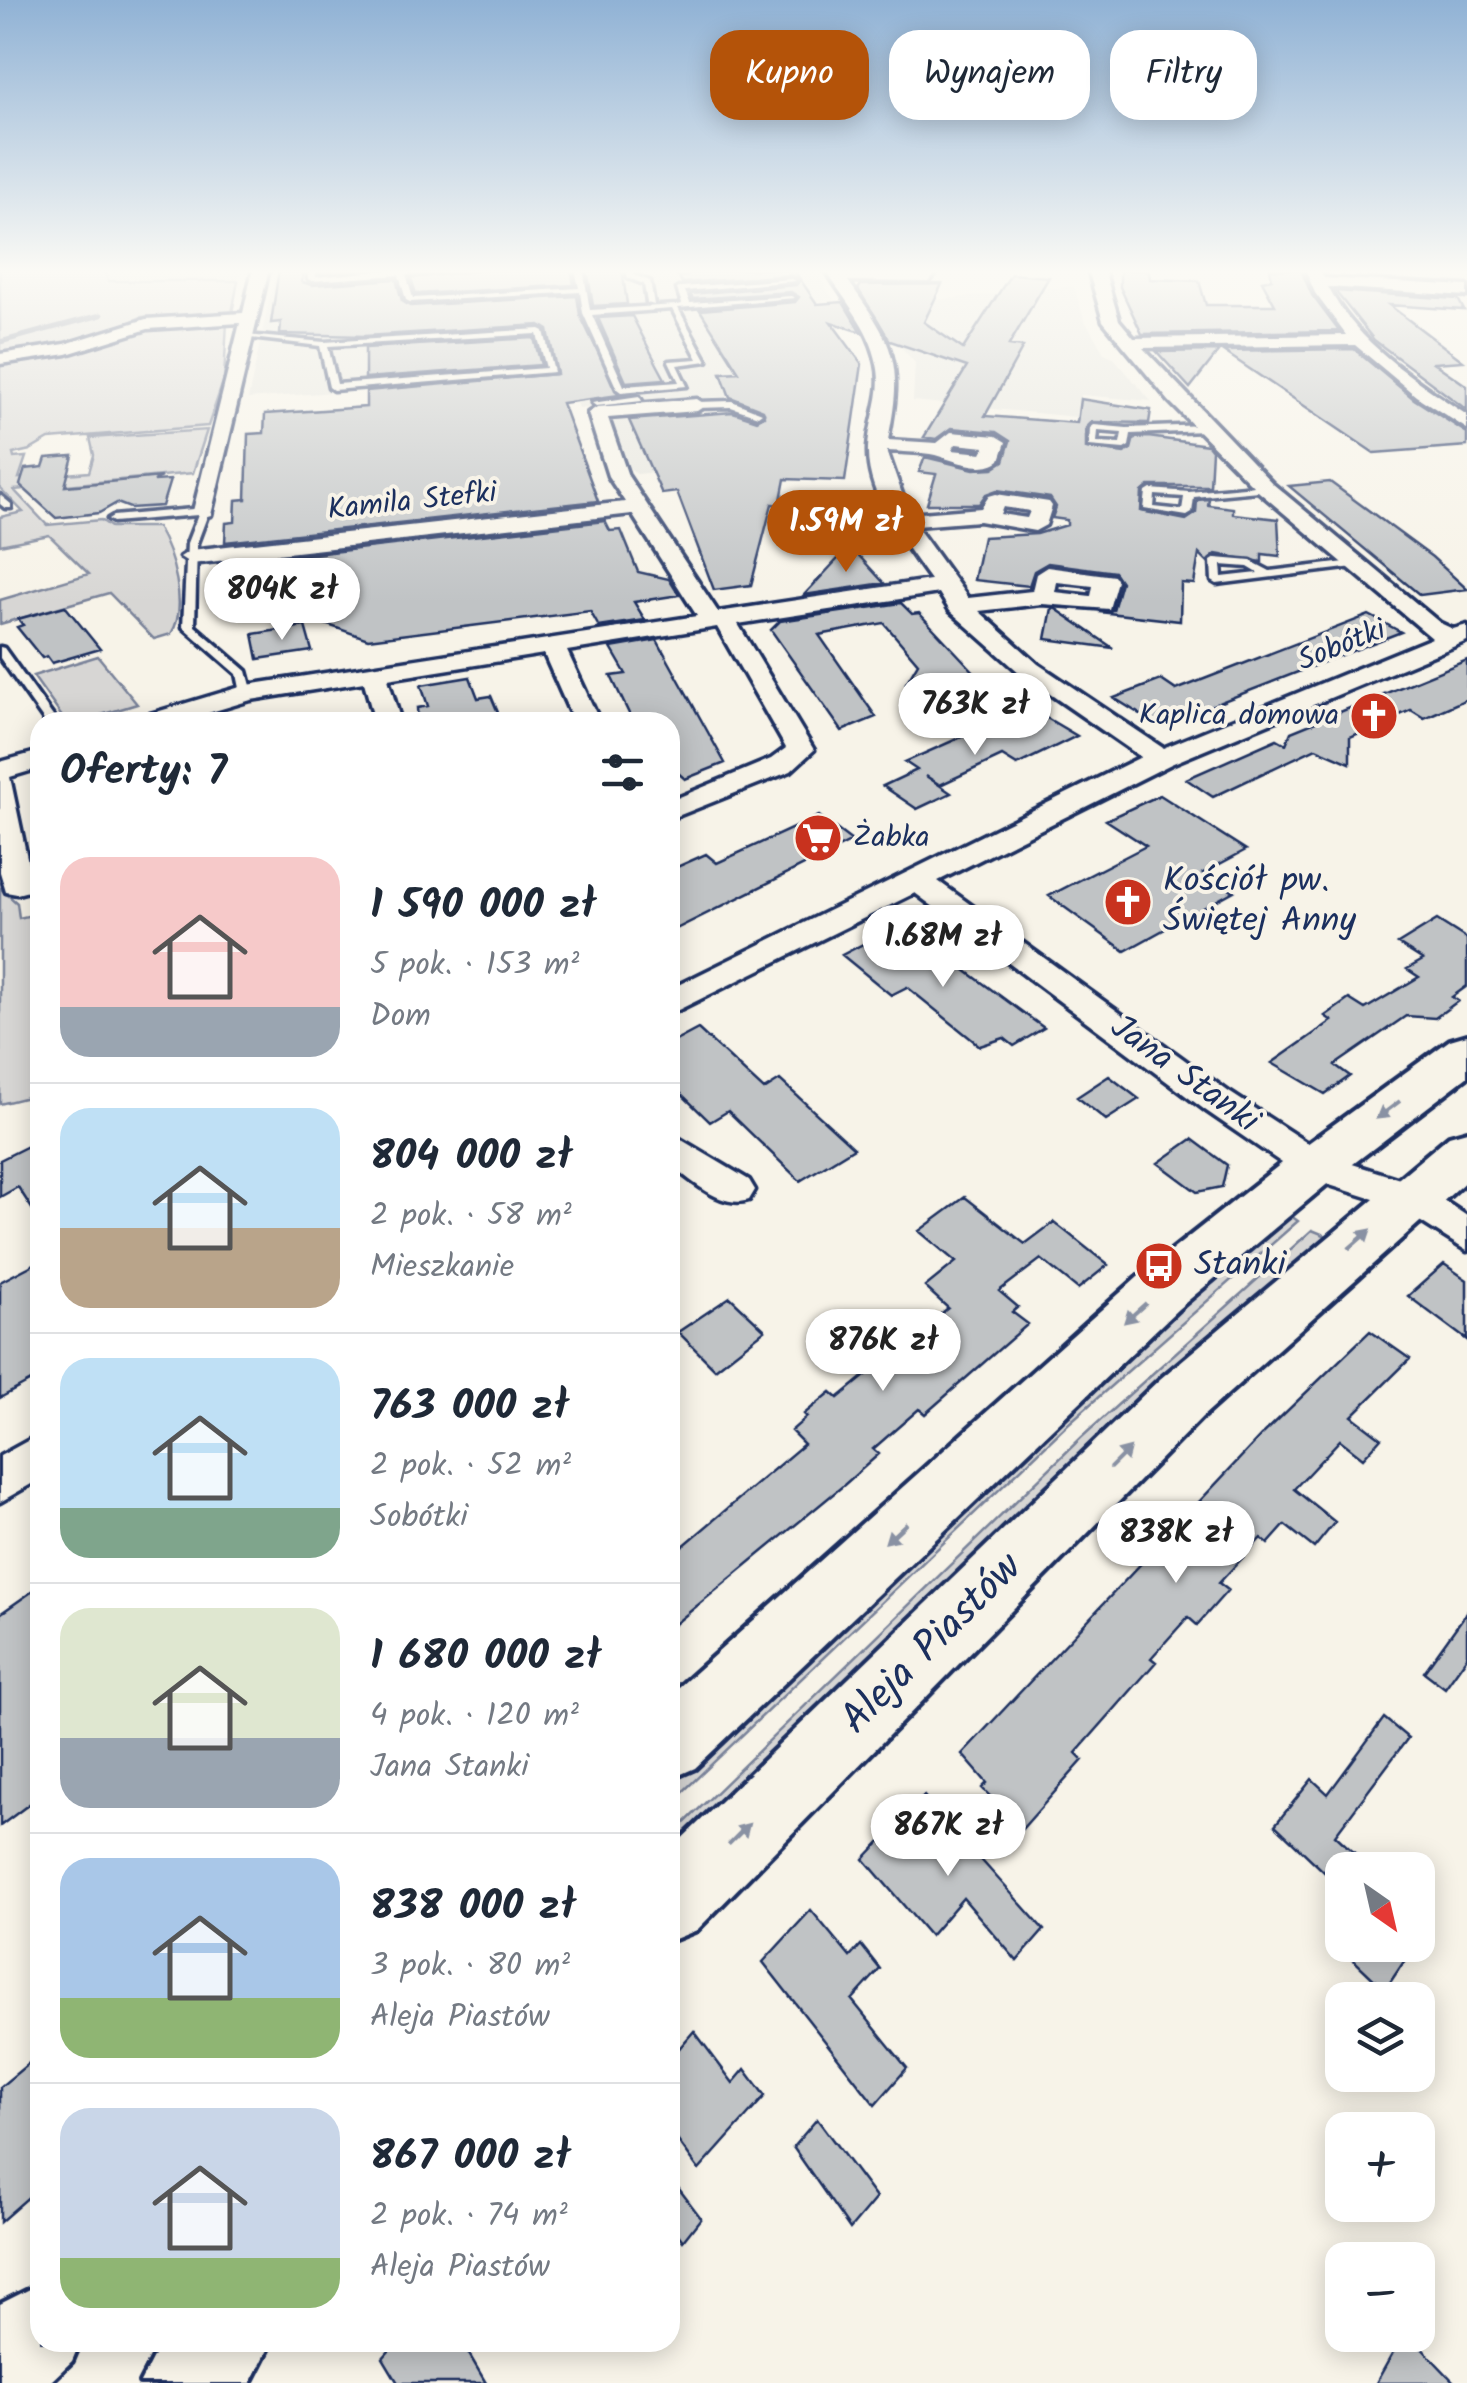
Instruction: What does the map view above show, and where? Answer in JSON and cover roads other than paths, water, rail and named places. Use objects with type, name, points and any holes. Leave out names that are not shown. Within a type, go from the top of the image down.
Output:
[{"type":"street","points":[[204,511],[235,380]]},
{"type":"street","points":[[888,380],[878,445],[886,488],[902,522],[958,606],[1024,667],[1161,758]]},
{"type":"street","points":[[1162,380],[1266,488],[1354,564],[1432,628],[1459,635]]},
{"type":"street","points":[[1411,380],[1467,423]]},
{"type":"street","points":[[680,806],[781,766],[801,750],[618,476],[597,414],[698,405]]},
{"type":"street","points":[[878,445],[942,449]]},
{"type":"street","name":"Kamila Stefki","points":[[191,557],[639,508]]},
{"type":"street","points":[[902,522],[989,514]]},
{"type":"street","points":[[190,712],[247,692],[943,585]]},
{"type":"street","points":[[958,606],[1042,597]]},
{"type":"street","name":"Sobótki","points":[[680,999],[1161,758],[1459,635]]},
{"type":"street","points":[[552,645],[583,712]]},
{"type":"street","points":[[374,672],[385,712]]},
{"type":"street","points":[[0,771],[30,762]]},
{"type":"street","points":[[0,782],[17,884],[30,881]]},
{"type":"street","name":"Jana Stanki","points":[[918,881],[1217,1101],[1314,1166],[1409,1196],[1467,1236]]},
{"type":"street","points":[[680,1735],[1063,1377],[1314,1166],[1467,1052]]},
{"type":"street","name":"Aleja Piastów","points":[[680,1893],[1181,1398],[1409,1196],[1467,1150]]},
{"type":"street","points":[[680,1154],[736,1190]]},
{"type":"street","points":[[0,1481],[30,1461]]},
{"type":"street","points":[[0,2366],[30,2338]]},
{"type":"street","points":[[186,2383],[217,2352]]},
{"type":"lane","points":[[332,380],[333,387],[421,380]]},
{"type":"lane","points":[[617,380],[621,389],[684,384],[682,380]]},
{"type":"lane","points":[[627,389],[632,400]]},
{"type":"lane","points":[[596,403],[659,398]]},
{"type":"lane","points":[[698,405],[732,404],[758,414]]},
{"type":"lane","points":[[1127,431],[1205,428]]},
{"type":"lane","points":[[1189,495],[1266,488]]},
{"type":"lane","points":[[112,520],[204,511],[191,557],[188,627],[243,674],[247,692]]},
{"type":"lane","points":[[1268,574],[1354,564]]},
{"type":"lane","points":[[0,650],[6,669],[43,712]]},
{"type":"place","name":"Kaplica domowa","points":[[1374,716]]},
{"type":"place","name":"Żabka","points":[[818,838]]},
{"type":"place","name":"Kościół pw. Świętej Anny","points":[[1128,902]]},
{"type":"place","name":"Stanki","points":[[1159,1266]]}]
